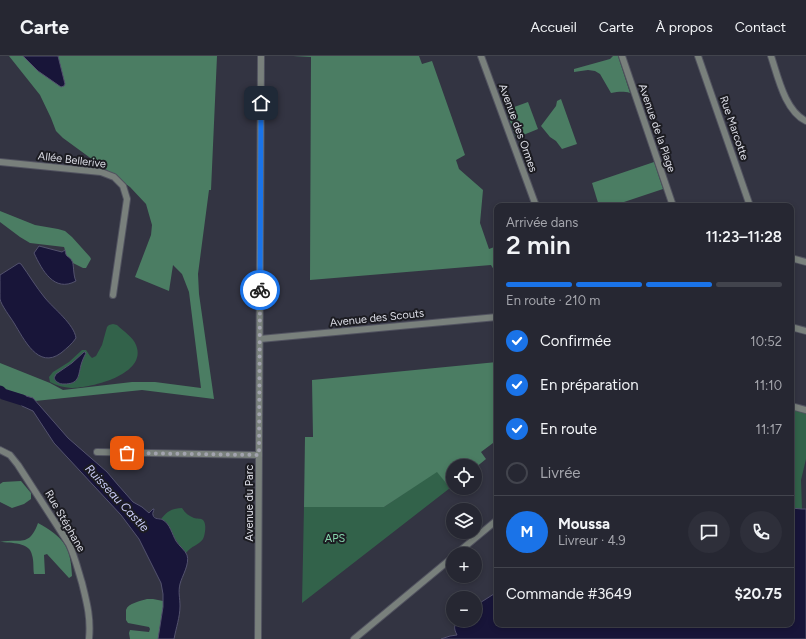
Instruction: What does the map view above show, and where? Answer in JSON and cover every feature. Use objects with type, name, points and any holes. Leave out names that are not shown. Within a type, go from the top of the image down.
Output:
[{"type":"street","name":"Avenue du Parc","points":[[258,639],[261,56]]},
{"type":"street","name":"Avenue des Ormes","points":[[481,56],[535,203]]},
{"type":"street","name":"Avenue de la Plage","points":[[622,56],[672,203]]},
{"type":"street","name":"Rue Marcotte","points":[[698,56],[749,203]]},
{"type":"street","points":[[771,56],[788,102],[797,115],[806,121]]},
{"type":"street","name":"Allée Bellerive","points":[[0,162],[101,172],[114,177],[123,186],[127,200],[113,295]]},
{"type":"street","points":[[794,259],[806,262]]},
{"type":"street","name":"Avenue des Scouts","points":[[260,339],[494,317]]},
{"type":"street","points":[[794,328],[806,331]]},
{"type":"street","points":[[794,407],[806,410]]},
{"type":"street","name":"Rue Stéphane","points":[[0,450],[15,460],[69,544],[77,565],[89,613],[89,639]]},
{"type":"street","points":[[98,452],[259,455]]},
{"type":"street","points":[[464,547],[494,522]]},
{"type":"street","points":[[354,639],[446,563]]},
{"type":"green space","points":[[9,56],[23,56],[38,71],[65,84],[58,56],[217,56],[211,190],[209,190],[198,274],[199,294],[214,399],[142,390],[35,401],[33,398],[12,392],[8,395],[0,391],[0,363],[50,383],[63,390],[132,382],[155,382],[201,388],[189,292],[182,274],[173,265],[169,291],[135,277],[151,235],[152,225],[146,204],[130,187],[63,138],[56,131],[40,95]]},
{"type":"green space","points":[[293,56],[419,56],[422,64],[432,61],[465,155],[456,160],[459,169],[483,190],[480,223],[489,249],[494,247],[494,270],[491,265],[310,280],[311,57]]},
{"type":"green space","points":[[613,56],[618,56],[630,93],[611,93],[600,74],[595,71],[588,70],[574,72],[574,69],[610,59]]},
{"type":"green space","points":[[561,99],[577,144],[562,149],[541,126],[556,106],[557,101]]},
{"type":"green space","points":[[528,102],[538,129],[516,138],[506,110]]},
{"type":"green space","points":[[654,162],[663,189],[621,203],[598,203],[592,183]]},
{"type":"green space","points":[[0,211],[35,225],[65,231],[90,257],[91,259],[86,268],[73,263],[67,256],[64,247],[30,243],[20,237],[0,222]]},
{"type":"green space","points":[[109,325],[117,325],[135,342],[138,355],[134,364],[116,377],[92,385],[71,388],[50,382],[49,377],[53,372],[69,362],[82,350],[86,350],[92,358],[96,356],[102,345],[107,327]],"holes":[[[85,352],[86,353],[81,364],[78,378],[69,383],[61,384],[55,376]]]},
{"type":"green space","points":[[494,362],[494,442],[481,452],[486,459],[482,462],[482,459],[446,459],[446,483],[437,472],[384,507],[304,507],[305,437],[313,437],[312,380]]},
{"type":"green space","points":[[794,410],[806,413],[806,459],[801,480],[802,509],[794,508]]},
{"type":"green space","name":"APS","points":[[437,471],[446,483],[446,491],[302,603],[304,507],[384,507]]},
{"type":"green space","points":[[21,481],[31,493],[31,499],[24,504],[12,508],[0,502],[0,484],[3,482]]},
{"type":"green space","points":[[182,508],[190,516],[203,520],[205,527],[203,539],[186,553],[177,542],[168,525],[161,519],[170,511]]},
{"type":"green space","points":[[38,523],[54,533],[64,544],[70,557],[72,576],[69,578],[47,554],[44,555],[45,574],[34,574],[33,557],[28,548],[24,545],[0,542],[27,539],[35,531]]},
{"type":"green space","points":[[147,599],[163,601],[158,639],[130,639],[130,630],[149,632],[150,629],[149,627],[128,623],[126,620],[126,610],[132,604]]},
{"type":"water","points":[[23,56],[58,56],[65,84],[64,86],[61,87],[38,71]]},
{"type":"water","points":[[39,246],[62,252],[65,250],[66,255],[73,262],[76,281],[68,284],[61,284],[50,278],[34,253]]},
{"type":"water","points":[[19,263],[45,298],[72,327],[76,338],[61,353],[53,357],[45,358],[39,355],[27,344],[1,302],[0,275]]},
{"type":"water","points":[[84,352],[86,353],[77,379],[73,383],[69,384],[61,384],[57,382],[54,378],[56,374],[72,363]]},
{"type":"water","points":[[12,392],[33,398],[68,438],[107,472],[133,502],[149,513],[154,509],[154,517],[163,520],[169,527],[176,541],[186,553],[188,559],[179,587],[180,610],[174,639],[158,639],[163,607],[161,583],[139,539],[121,515],[54,443],[33,411],[22,406],[19,402],[9,400],[8,395]]},
{"type":"water","points":[[794,508],[806,509],[806,639],[441,639],[457,635],[455,627],[482,627],[482,602],[494,594],[494,627],[794,627]]},
{"type":"waterway","name":"Ruisseau Castle","points":[[0,391],[3,394],[22,400]]},
{"type":"way so far","points":[[127,453],[259,455],[260,290]]},
{"type":"route","points":[[260,290],[261,103]]}]
